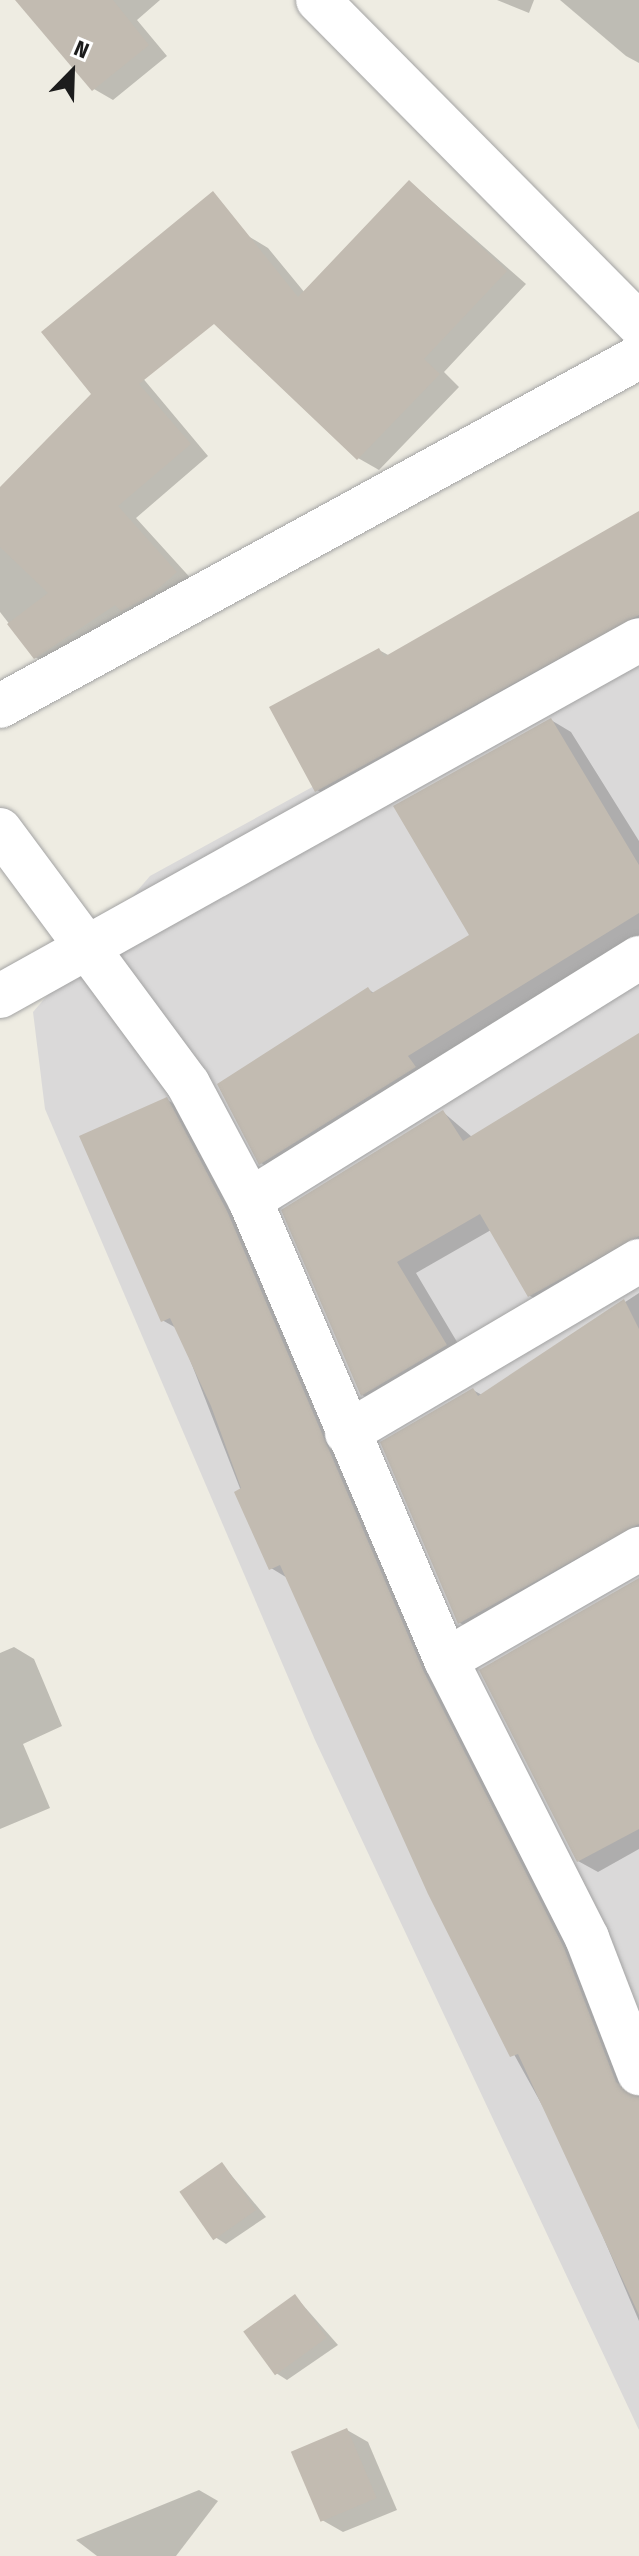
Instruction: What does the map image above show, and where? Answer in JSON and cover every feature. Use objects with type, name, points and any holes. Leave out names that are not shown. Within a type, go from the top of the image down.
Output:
[{"type":"street","points":[[318,0],[639,324]]},
{"type":"street","points":[[0,706],[639,357]]},
{"type":"street","points":[[0,996],[639,640]]},
{"type":"street","points":[[0,830],[188,1084],[250,1200],[446,1660],[587,1938],[639,2073]]},
{"type":"street","points":[[250,1200],[639,958]]},
{"type":"street","points":[[347,1433],[639,1261]]},
{"type":"street","points":[[446,1660],[639,1549]]},
{"type":"shaded area","points":[[639,608],[639,2430],[315,1740],[45,1109],[33,1012],[150,876]]},
{"type":"building","points":[[15,0],[113,0],[149,45],[92,91]]},
{"type":"building","points":[[409,180],[507,271],[424,359],[440,374],[357,460],[214,324],[139,384],[191,444],[118,506],[177,572],[151,595],[121,611],[115,605],[34,659],[7,624],[48,593],[0,547],[0,487],[91,394],[41,332],[213,191],[298,297]]},
{"type":"building","points":[[639,511],[639,615],[315,792],[269,707],[379,648],[384,657]]},
{"type":"building","points":[[551,718],[639,865],[639,913],[408,1056],[416,1067],[259,1165],[217,1084],[368,987],[372,993],[469,935],[393,806]]},
{"type":"building","points":[[639,1033],[639,1236],[528,1297],[480,1214],[397,1262],[447,1345],[361,1396],[281,1210],[443,1110],[463,1141]]},
{"type":"building","points":[[167,1097],[227,1211],[423,1670],[564,1948],[616,2082],[639,2097],[639,2315],[518,2054],[510,2057],[428,1894],[280,1565],[269,1570],[234,1492],[241,1488],[211,1406],[170,1318],[161,1322],[79,1136]]},
{"type":"building","points":[[624,1299],[639,1329],[639,1524],[458,1624],[380,1442],[473,1388],[478,1396]]},
{"type":"building","points":[[639,1578],[639,1829],[577,1862],[479,1670]]},
{"type":"building","points":[[222,2162],[256,2210],[213,2240],[179,2192]]},
{"type":"building","points":[[295,2294],[327,2338],[275,2375],[243,2332]]},
{"type":"building","points":[[347,2428],[377,2498],[321,2522],[291,2452]]}]
